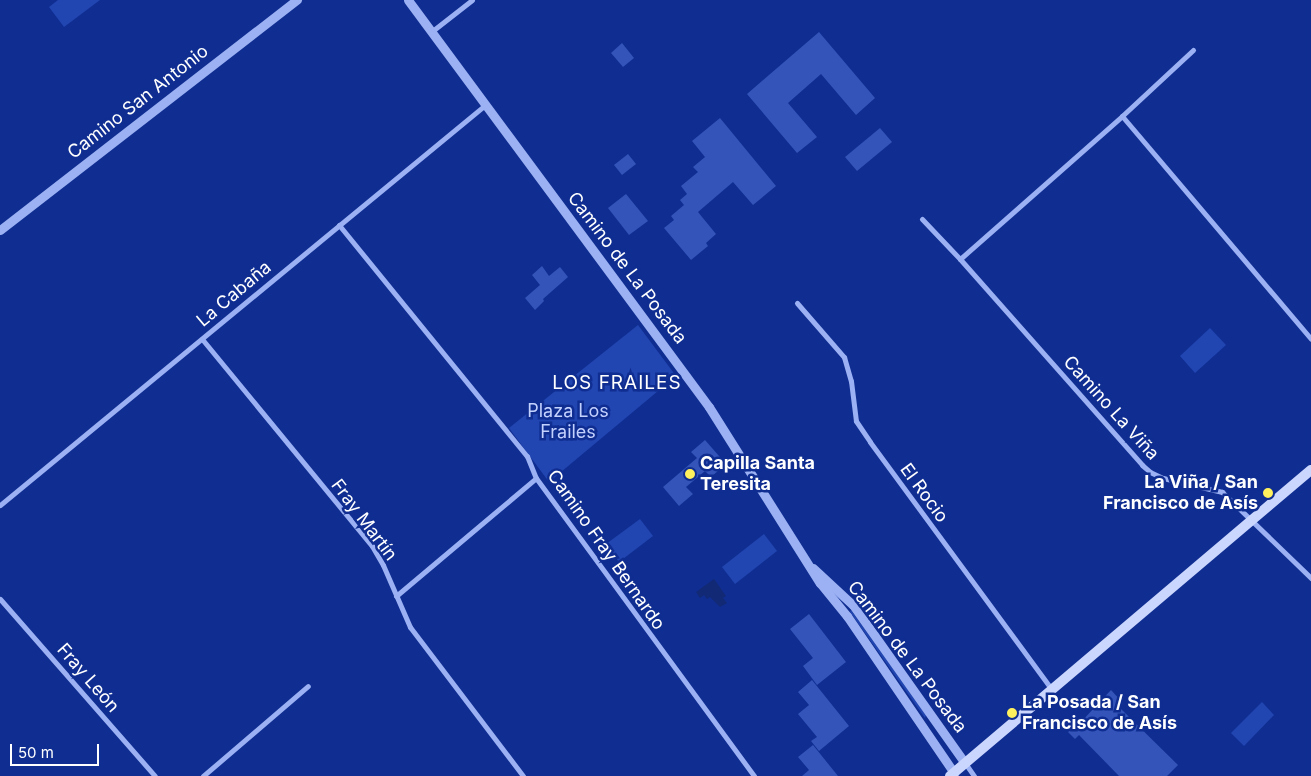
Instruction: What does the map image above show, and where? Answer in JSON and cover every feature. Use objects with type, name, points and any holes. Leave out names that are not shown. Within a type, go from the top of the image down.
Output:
[{"type":"main road","points":[[953,775],[1311,470]]},
{"type":"street","name":"Camino San Antonio","points":[[0,230],[297,0]]},
{"type":"street","name":"Camino de La Posada","points":[[408,0],[710,407],[807,563],[847,616],[953,775]]},
{"type":"street","points":[[431,32],[472,0]]},
{"type":"street","points":[[960,259],[1122,116],[1193,50]]},
{"type":"street","name":"La Cabaña","points":[[0,506],[486,105]]},
{"type":"street","points":[[1122,116],[1311,339]]},
{"type":"street","name":"Camino La Viña","points":[[922,219],[960,259],[1142,465],[1150,472],[1163,478],[1222,492],[1311,578]]},
{"type":"street","name":"Camino Fray Bernardo","points":[[339,225],[527,456],[536,478],[754,776]]},
{"type":"street","name":"El Rocio","points":[[797,304],[844,357],[850,375],[856,422],[1052,690]]},
{"type":"street","name":"Fray Martín","points":[[202,339],[372,546],[383,564],[404,615],[417,638],[523,776]]},
{"type":"street","points":[[396,596],[536,478]]},
{"type":"street","name":"Camino de La Posada","points":[[807,563],[853,605],[974,776]]},
{"type":"street","name":"Fray León","points":[[0,599],[155,776]]},
{"type":"street","points":[[203,776],[308,686]]},
{"type":"street","points":[[914,716],[927,707]]},
{"type":"green space","points":[[58,0],[100,0],[64,27],[49,7]]},
{"type":"green space","name":"Plaza Los Frailes","points":[[638,325],[676,376],[549,482],[509,428]]},
{"type":"green space","points":[[1210,328],[1226,345],[1195,373],[1180,356]]},
{"type":"green space","points":[[640,519],[653,536],[619,562],[606,544]]},
{"type":"green space","points":[[764,534],[777,551],[735,584],[722,567]]},
{"type":"green space","points":[[851,610],[926,715],[925,718],[850,612]]},
{"type":"green space","points":[[1262,702],[1274,715],[1244,746],[1231,733]]},
{"type":"shaded area","points":[[714,579],[726,596],[723,598],[727,603],[720,607],[710,597],[707,599],[704,595],[700,598],[696,592]]},
{"type":"building","points":[[819,32],[875,98],[856,115],[821,74],[788,103],[817,137],[797,153],[747,94]]},
{"type":"building","points":[[622,43],[634,58],[623,67],[611,53]]},
{"type":"building","points":[[720,118],[776,186],[753,205],[733,182],[698,212],[716,234],[706,243],[708,246],[691,260],[664,228],[674,220],[671,216],[684,205],[680,200],[687,194],[681,186],[698,172],[693,167],[705,157],[692,141]]},
{"type":"building","points":[[880,128],[892,142],[857,171],[845,157]]},
{"type":"building","points":[[628,154],[636,164],[622,175],[614,165]]},
{"type":"building","points":[[626,194],[648,221],[629,235],[608,208]]},
{"type":"building","points":[[542,266],[549,276],[560,267],[568,277],[543,299],[544,301],[535,310],[525,298],[540,285],[532,275]]},
{"type":"building","name":"Capilla Santa Teresita","points":[[705,440],[726,464],[711,477],[705,471],[686,487],[693,494],[679,506],[663,487],[697,458],[691,452]]},
{"type":"building","points":[[809,614],[846,662],[817,685],[803,666],[813,658],[790,629]]},
{"type":"building","points":[[812,680],[849,726],[819,751],[811,741],[817,737],[798,714],[809,705],[798,692]]},
{"type":"building","points":[[1111,690],[1123,703],[1119,707],[1178,765],[1167,776],[1119,776],[1079,735],[1075,739],[1068,732],[1078,722],[1080,723]]},
{"type":"building","points":[[813,745],[838,776],[802,776],[809,770],[798,757]]},
{"type":"place","name":"Capilla Santa Teresita","points":[[690,474]]},
{"type":"place","name":"La Viña / San Francisco de Asís","points":[[1268,493]]},
{"type":"place","name":"La Posada / San Francisco de Asís","points":[[1012,713]]},
{"type":"district","name":"LOS FRAILES","points":[[617,383]]}]
